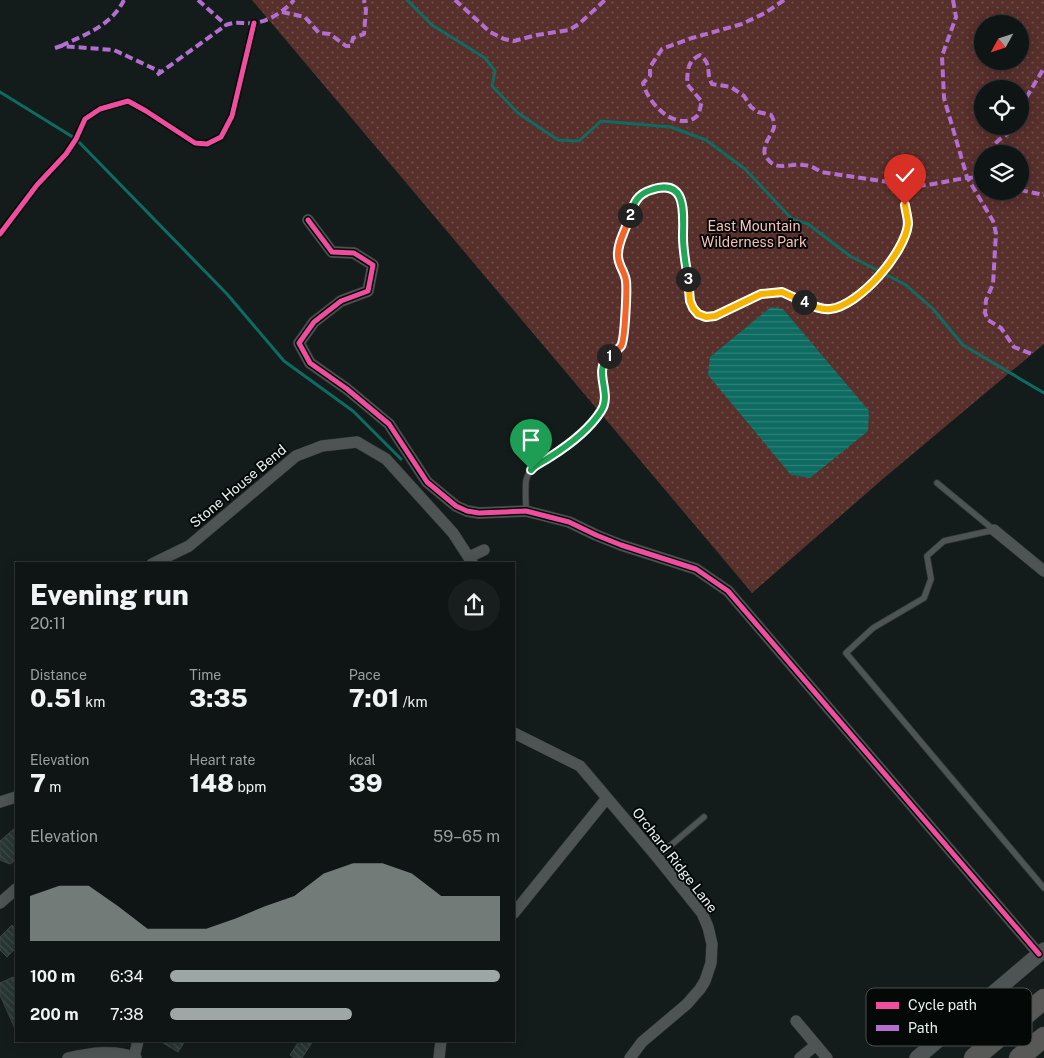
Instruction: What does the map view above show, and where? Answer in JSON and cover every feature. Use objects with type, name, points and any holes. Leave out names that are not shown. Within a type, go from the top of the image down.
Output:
[{"type":"highway","points":[[1032,1009],[1044,999]]},
{"type":"highway","points":[[1019,1058],[1044,1037]]},
{"type":"highway","points":[[974,1058],[988,1046]]},
{"type":"street","points":[[308,220],[332,252],[354,253],[373,265],[368,291],[341,301],[314,322],[299,343],[310,363],[347,389],[389,424],[427,482],[456,506],[467,511],[479,513],[526,511],[569,522],[621,545],[696,569],[728,591],[1042,952],[1000,988]]},
{"type":"street","name":"Stone House Bend","points":[[156,562],[189,546],[296,456],[322,446],[357,442],[386,459],[453,532],[471,560]]},
{"type":"street","points":[[994,530],[1044,571]]},
{"type":"street","points":[[471,560],[484,550]]},
{"type":"street","name":"Orchard Ridge Lane","points":[[515,734],[580,766],[657,857],[706,920],[712,944],[711,962],[705,981],[694,997],[642,1042],[630,1058]]},
{"type":"street","points":[[0,802],[15,797]]},
{"type":"street","points":[[515,911],[607,798]]},
{"type":"street","points":[[0,903],[15,890]]},
{"type":"street","points":[[796,1021],[828,1058]]},
{"type":"street","points":[[68,1058],[97,1053],[112,1053],[135,1057],[138,1042]]},
{"type":"street","points":[[440,1058],[441,1042]]},
{"type":"street","points":[[800,1058],[816,1044]]},
{"type":"street","points":[[917,1058],[931,1046]]},
{"type":"lane","points":[[526,511],[526,480],[531,470],[536,464],[548,458],[584,431],[603,409],[606,399],[601,375],[602,364],[606,358],[620,347],[624,335],[626,280],[617,254],[633,204],[638,196],[653,189],[663,187],[676,192],[681,198],[690,301],[698,314],[710,317],[753,297],[774,293],[789,294],[823,309],[840,307],[850,302],[888,266],[903,241],[908,226],[905,197],[909,190],[915,186]]},
{"type":"lane","points":[[937,483],[994,530]]},
{"type":"lane","points":[[994,530],[944,541],[927,556],[931,579],[924,598],[874,628],[846,653],[1044,888]]},
{"type":"lane","points":[[657,857],[704,817]]},
{"type":"green space","name":"East Mountain Wilderness Park","points":[[252,0],[1044,0],[1044,344],[884,478],[752,593]]},
{"type":"shaded area","points":[[771,307],[783,309],[869,411],[868,431],[810,478],[791,475],[708,375],[710,357]]},
{"type":"building","points":[[15,828],[15,861],[10,864],[0,860],[0,841]]},
{"type":"building","points":[[12,925],[15,929],[15,949],[7,957],[0,950],[0,937]]},
{"type":"building","points":[[13,977],[15,982],[15,1029],[0,995],[0,983]]},
{"type":"building","points":[[162,1042],[184,1042],[178,1052]]},
{"type":"building","points":[[298,1042],[312,1042],[302,1058],[295,1058],[290,1055]]},
{"type":"waterway","points":[[407,0],[432,25],[485,58],[495,71],[492,86],[518,113],[558,140],[579,141],[601,121],[671,127],[706,140],[745,169],[792,219],[808,224],[850,256],[906,285],[933,309],[963,345],[1044,393]]},
{"type":"waterway","points":[[0,92],[76,139],[227,294],[284,361],[353,411],[401,459]]},
{"type":"marked path","points":[[61,46],[105,23],[119,9],[124,0]]},
{"type":"marked path","points":[[198,0],[226,25],[264,21],[281,12],[294,0]]},
{"type":"marked path","points":[[282,12],[305,17],[319,33],[330,34],[346,46],[351,46],[353,38],[364,34],[366,10],[364,0]]},
{"type":"marked path","points":[[455,0],[490,32],[504,39],[514,41],[569,30],[579,24],[605,0]]},
{"type":"marked path","points":[[784,0],[765,13],[742,24],[692,38],[662,49],[650,67],[650,76],[643,83],[647,94],[662,112],[672,118],[682,121],[693,119],[699,113],[702,102],[687,84],[688,71],[692,61],[700,55],[708,65],[712,84],[731,87],[744,96],[751,107],[758,112],[771,115],[774,128],[766,142],[765,153],[766,157],[775,165],[806,165],[821,172],[915,186],[974,177]]},
{"type":"marked path","points":[[953,0],[956,17],[942,56],[944,98],[967,177],[993,221],[996,233],[993,284],[986,300],[985,313],[988,320],[1001,328],[1014,347],[1032,354]]},
{"type":"marked path","points":[[157,75],[226,25]]},
{"type":"marked path","points":[[55,48],[61,46],[114,50],[161,72]]},
{"type":"marked path","points":[[1029,93],[1044,68]]},
{"type":"marked path","points":[[994,145],[1006,135]]},
{"type":"marked path","points":[[1029,192],[1044,195]]},
{"type":"cycle path","points":[[0,234],[37,185],[66,154],[76,139],[85,119],[100,109],[128,101],[195,143],[207,144],[221,137],[232,116],[254,23]]},
{"type":"cycle path","points":[[308,220],[332,252],[354,253],[373,265],[368,291],[341,301],[314,322],[299,343],[310,363],[347,389],[389,424],[427,482],[456,506],[467,511],[479,513],[526,511],[569,522],[621,545],[696,569],[728,591],[1039,954]]},
{"type":"route","points":[[531,470],[536,464],[548,458],[584,431],[603,409],[606,399],[601,375],[602,364],[606,358],[620,347],[624,340],[626,280],[617,254],[628,225],[633,204],[638,196],[644,192],[663,187],[676,192],[681,198],[690,301],[698,314],[706,317],[715,316],[761,294],[782,292],[823,309],[840,307],[850,302],[888,266],[903,241],[908,226],[905,205]]}]
